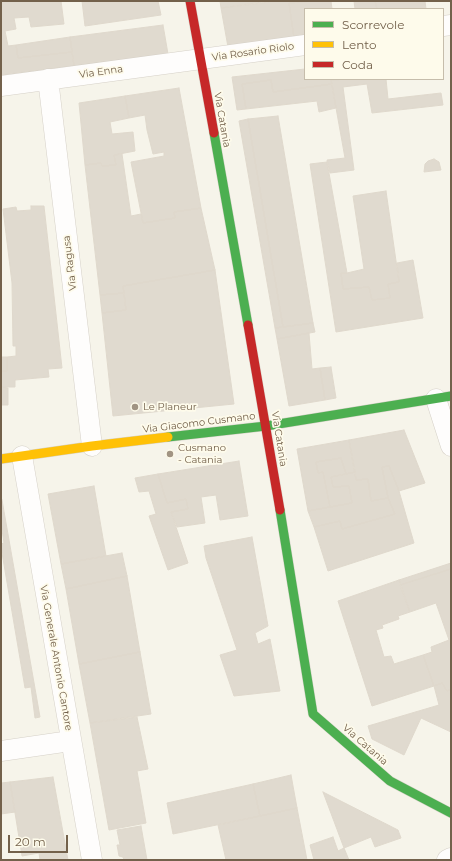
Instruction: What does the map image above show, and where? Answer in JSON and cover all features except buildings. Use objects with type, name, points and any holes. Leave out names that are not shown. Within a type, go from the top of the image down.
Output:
[{"type":"street","name":"Via Catania","points":[[190,1],[266,426],[313,714],[390,781],[451,813]]},
{"type":"street","name":"Via Rosario Riolo","points":[[200,59],[304,45]]},
{"type":"street","name":"Via Enna","points":[[1,86],[200,59]]},
{"type":"street","name":"Via Ragusa","points":[[48,79],[92,446]]},
{"type":"street","name":"Via Giacomo Cusmano","points":[[1,459],[92,446],[266,426],[444,398]]},
{"type":"street","points":[[444,398],[451,446]]},
{"type":"street","name":"Via Generale Antonio Cantore","points":[[22,456],[70,741],[92,860]]},
{"type":"street","points":[[1,751],[70,741]]},
{"type":"street","points":[[447,860],[451,858]]},
{"type":"traffic: fast","points":[[214,133],[248,325]]},
{"type":"traffic: fast","points":[[168,437],[266,426],[451,396]]},
{"type":"traffic: fast","points":[[280,510],[313,714],[390,781],[451,813]]},
{"type":"traffic: slow","points":[[1,459],[168,437]]},
{"type":"traffic: jam","points":[[190,1],[214,133]]},
{"type":"traffic: jam","points":[[248,325],[280,510]]},
{"type":"place","name":"Le Planeur","points":[[135,407]]},
{"type":"place","name":"Cusmano - Catania","points":[[170,454]]}]
